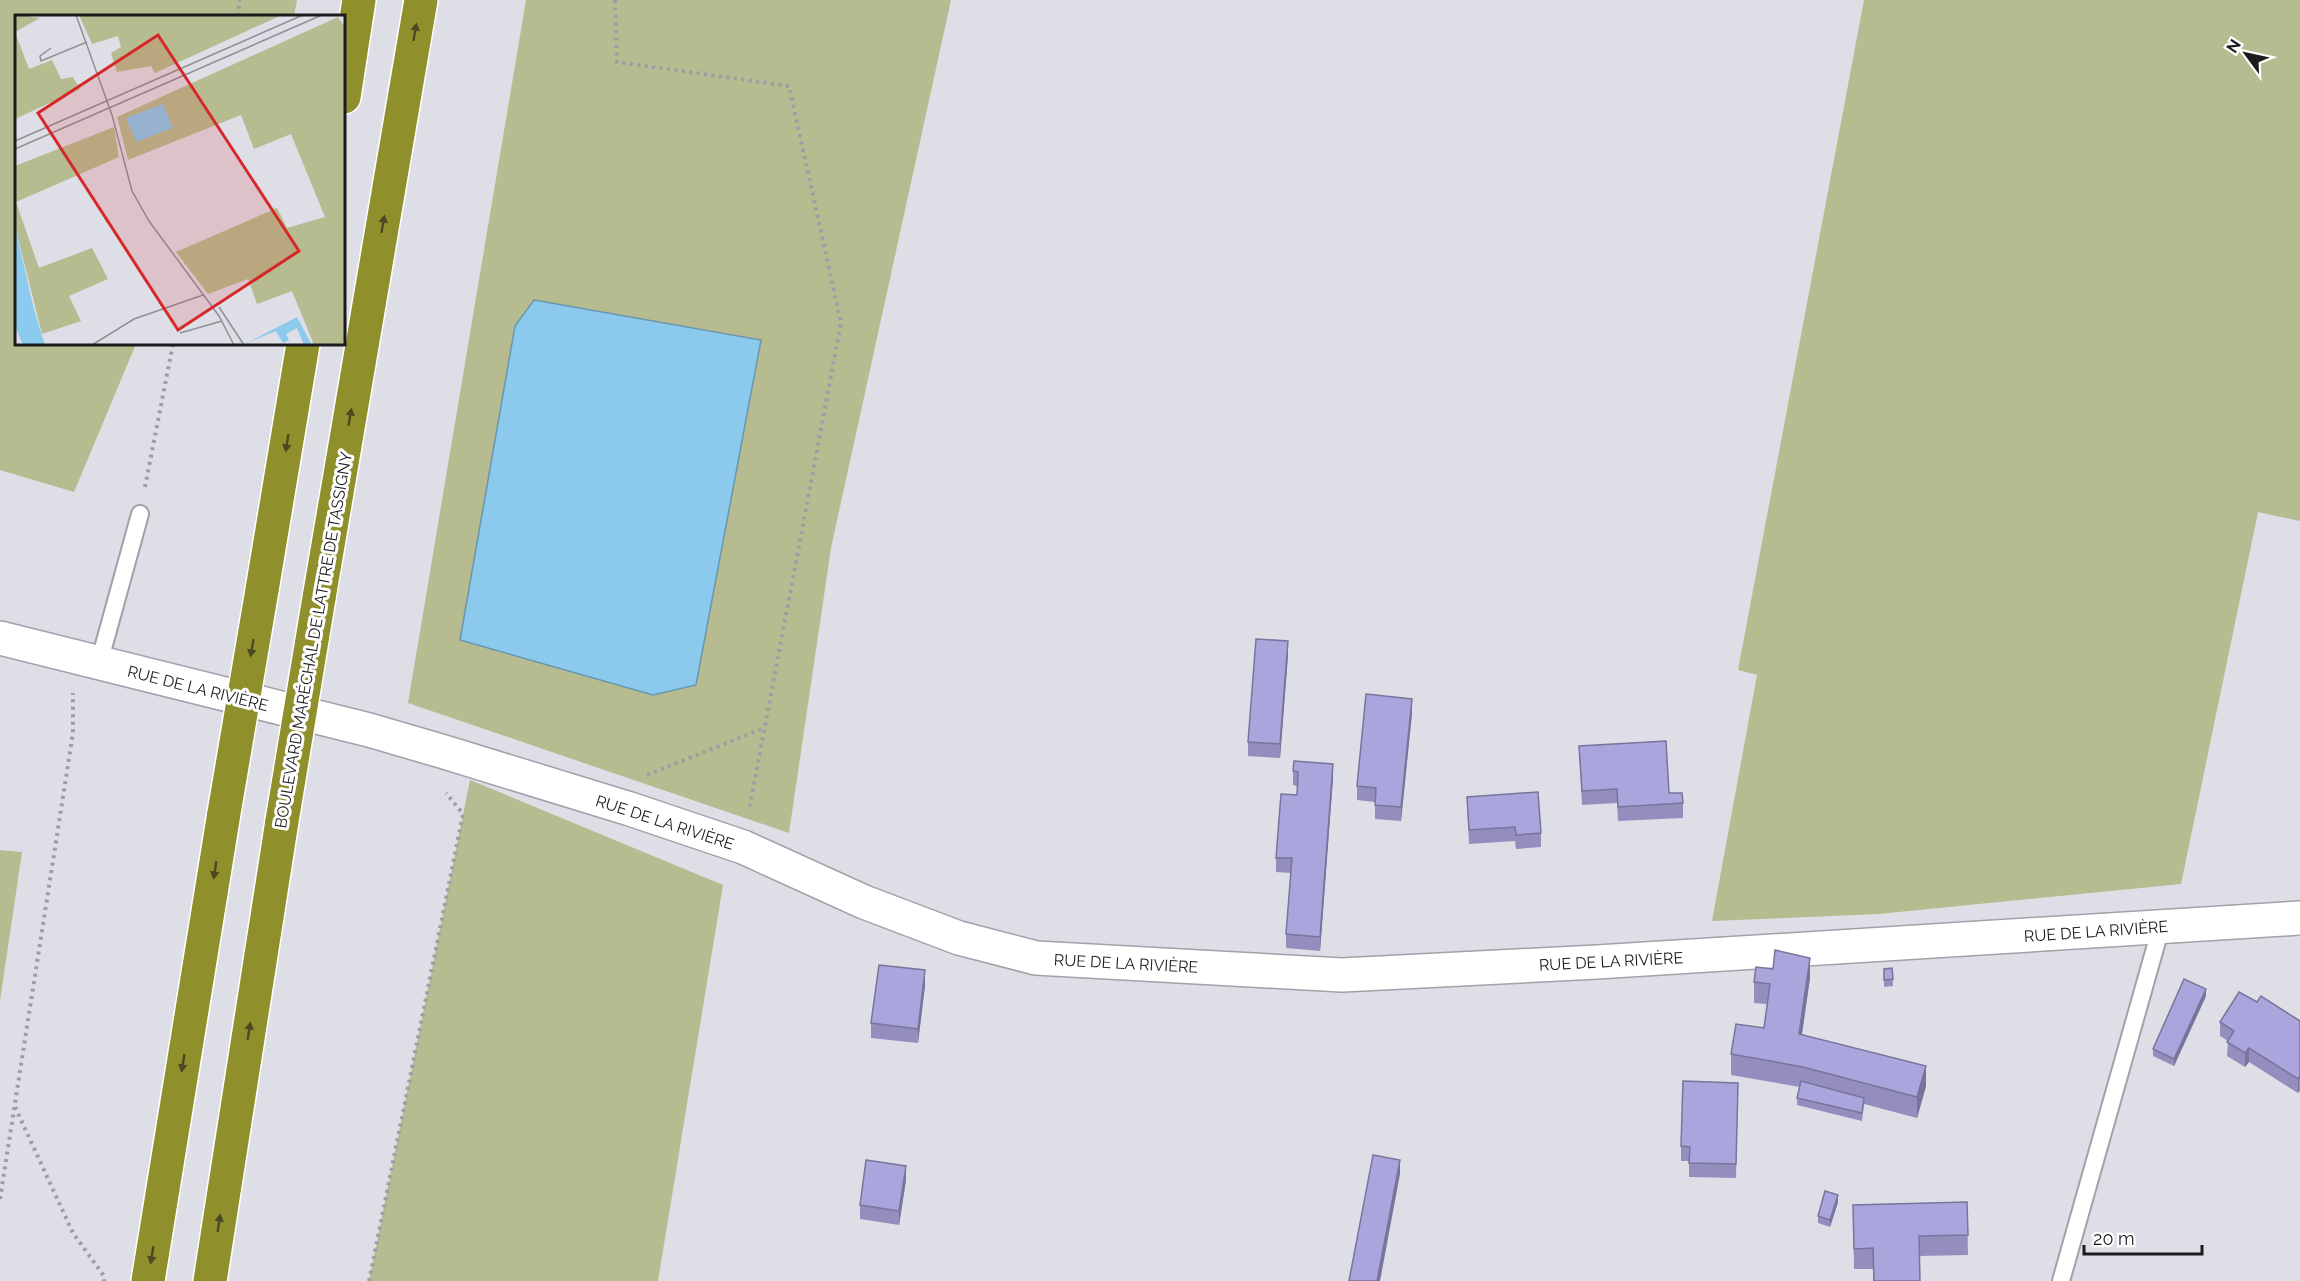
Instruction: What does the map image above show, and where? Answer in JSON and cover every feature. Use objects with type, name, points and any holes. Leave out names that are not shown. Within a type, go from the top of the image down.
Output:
[{"type":"highway","points":[[345,91],[359,0]]},
{"type":"highway","name":"BOULEVARD MARÉCHAL DE LATTRE DE TASSIGNY","points":[[210,1281],[282,821],[421,0]]},
{"type":"highway","points":[[148,1281],[303,345]]},
{"type":"street","name":"RUE DE LA RIVIÈRE","points":[[0,638],[369,730],[630,809],[743,847],[864,902],[959,938],[1036,958],[1342,975],[2300,918]]},
{"type":"lane","points":[[86,660],[140,514]]},
{"type":"lane","points":[[2061,1281],[2161,927]]},
{"type":"path","points":[[237,15],[240,0]]},
{"type":"path","points":[[615,0],[617,62],[789,86],[841,323],[743,847]]},
{"type":"path","points":[[140,514],[173,345]]},
{"type":"path","points":[[0,1199],[86,660]]},
{"type":"path","points":[[643,777],[764,728]]},
{"type":"path","points":[[369,1281],[463,814],[435,779],[441,751]]},
{"type":"path","points":[[15,1107],[73,1233],[104,1276],[104,1281]]},
{"type":"green space","points":[[0,0],[297,0],[294,15],[15,15],[15,345],[136,345],[74,492],[0,470]]},
{"type":"green space","points":[[526,0],[951,0],[831,548],[789,833],[408,703]]},
{"type":"green space","points":[[1864,0],[2300,0],[2300,521],[2258,512],[2181,884],[1879,914],[1712,921],[1757,675],[1738,670]]},
{"type":"green space","points":[[470,780],[723,885],[658,1281],[369,1281]]},
{"type":"green space","points":[[0,850],[22,852],[0,1001]]},
{"type":"water","points":[[534,300],[761,340],[696,685],[653,695],[460,640],[515,326]]},
{"type":"building","points":[[1256,639],[1288,641],[1280,744],[1248,742]]},
{"type":"building","points":[[1366,694],[1412,699],[1401,807],[1375,805],[1376,788],[1357,786]]},
{"type":"building","points":[[1666,741],[1669,793],[1682,793],[1683,803],[1618,807],[1617,789],[1582,791],[1579,746]]},
{"type":"building","points":[[1294,761],[1333,764],[1320,937],[1286,934],[1292,858],[1276,858],[1281,794],[1297,795],[1298,772],[1293,771]]},
{"type":"building","points":[[1538,792],[1541,833],[1516,835],[1515,827],[1469,830],[1467,797]]},
{"type":"building","points":[[1775,950],[1810,958],[1799,1034],[1926,1066],[1917,1097],[1803,1067],[1731,1054],[1736,1024],[1764,1028],[1770,984],[1754,982],[1756,967],[1773,969]]},
{"type":"building","points":[[879,965],[925,970],[918,1029],[871,1023]]},
{"type":"building","points":[[1892,968],[1893,979],[1884,980],[1884,969]]},
{"type":"building","points":[[2184,979],[2206,989],[2174,1059],[2153,1049]]},
{"type":"building","points":[[2239,992],[2257,1002],[2261,996],[2300,1021],[2300,1077],[2298,1079],[2249,1048],[2245,1053],[2227,1042],[2234,1031],[2220,1022]]},
{"type":"building","points":[[1683,1081],[1738,1083],[1736,1164],[1689,1163],[1690,1147],[1681,1146]]},
{"type":"building","points":[[1801,1081],[1864,1098],[1862,1113],[1797,1098]]},
{"type":"building","points":[[1373,1155],[1400,1160],[1377,1281],[1349,1281]]},
{"type":"building","points":[[866,1160],[906,1166],[899,1211],[860,1205]]},
{"type":"building","points":[[1825,1191],[1838,1195],[1830,1220],[1818,1216]]},
{"type":"building","points":[[1967,1202],[1968,1235],[1919,1236],[1920,1281],[1874,1281],[1873,1248],[1854,1249],[1853,1205]]}]
